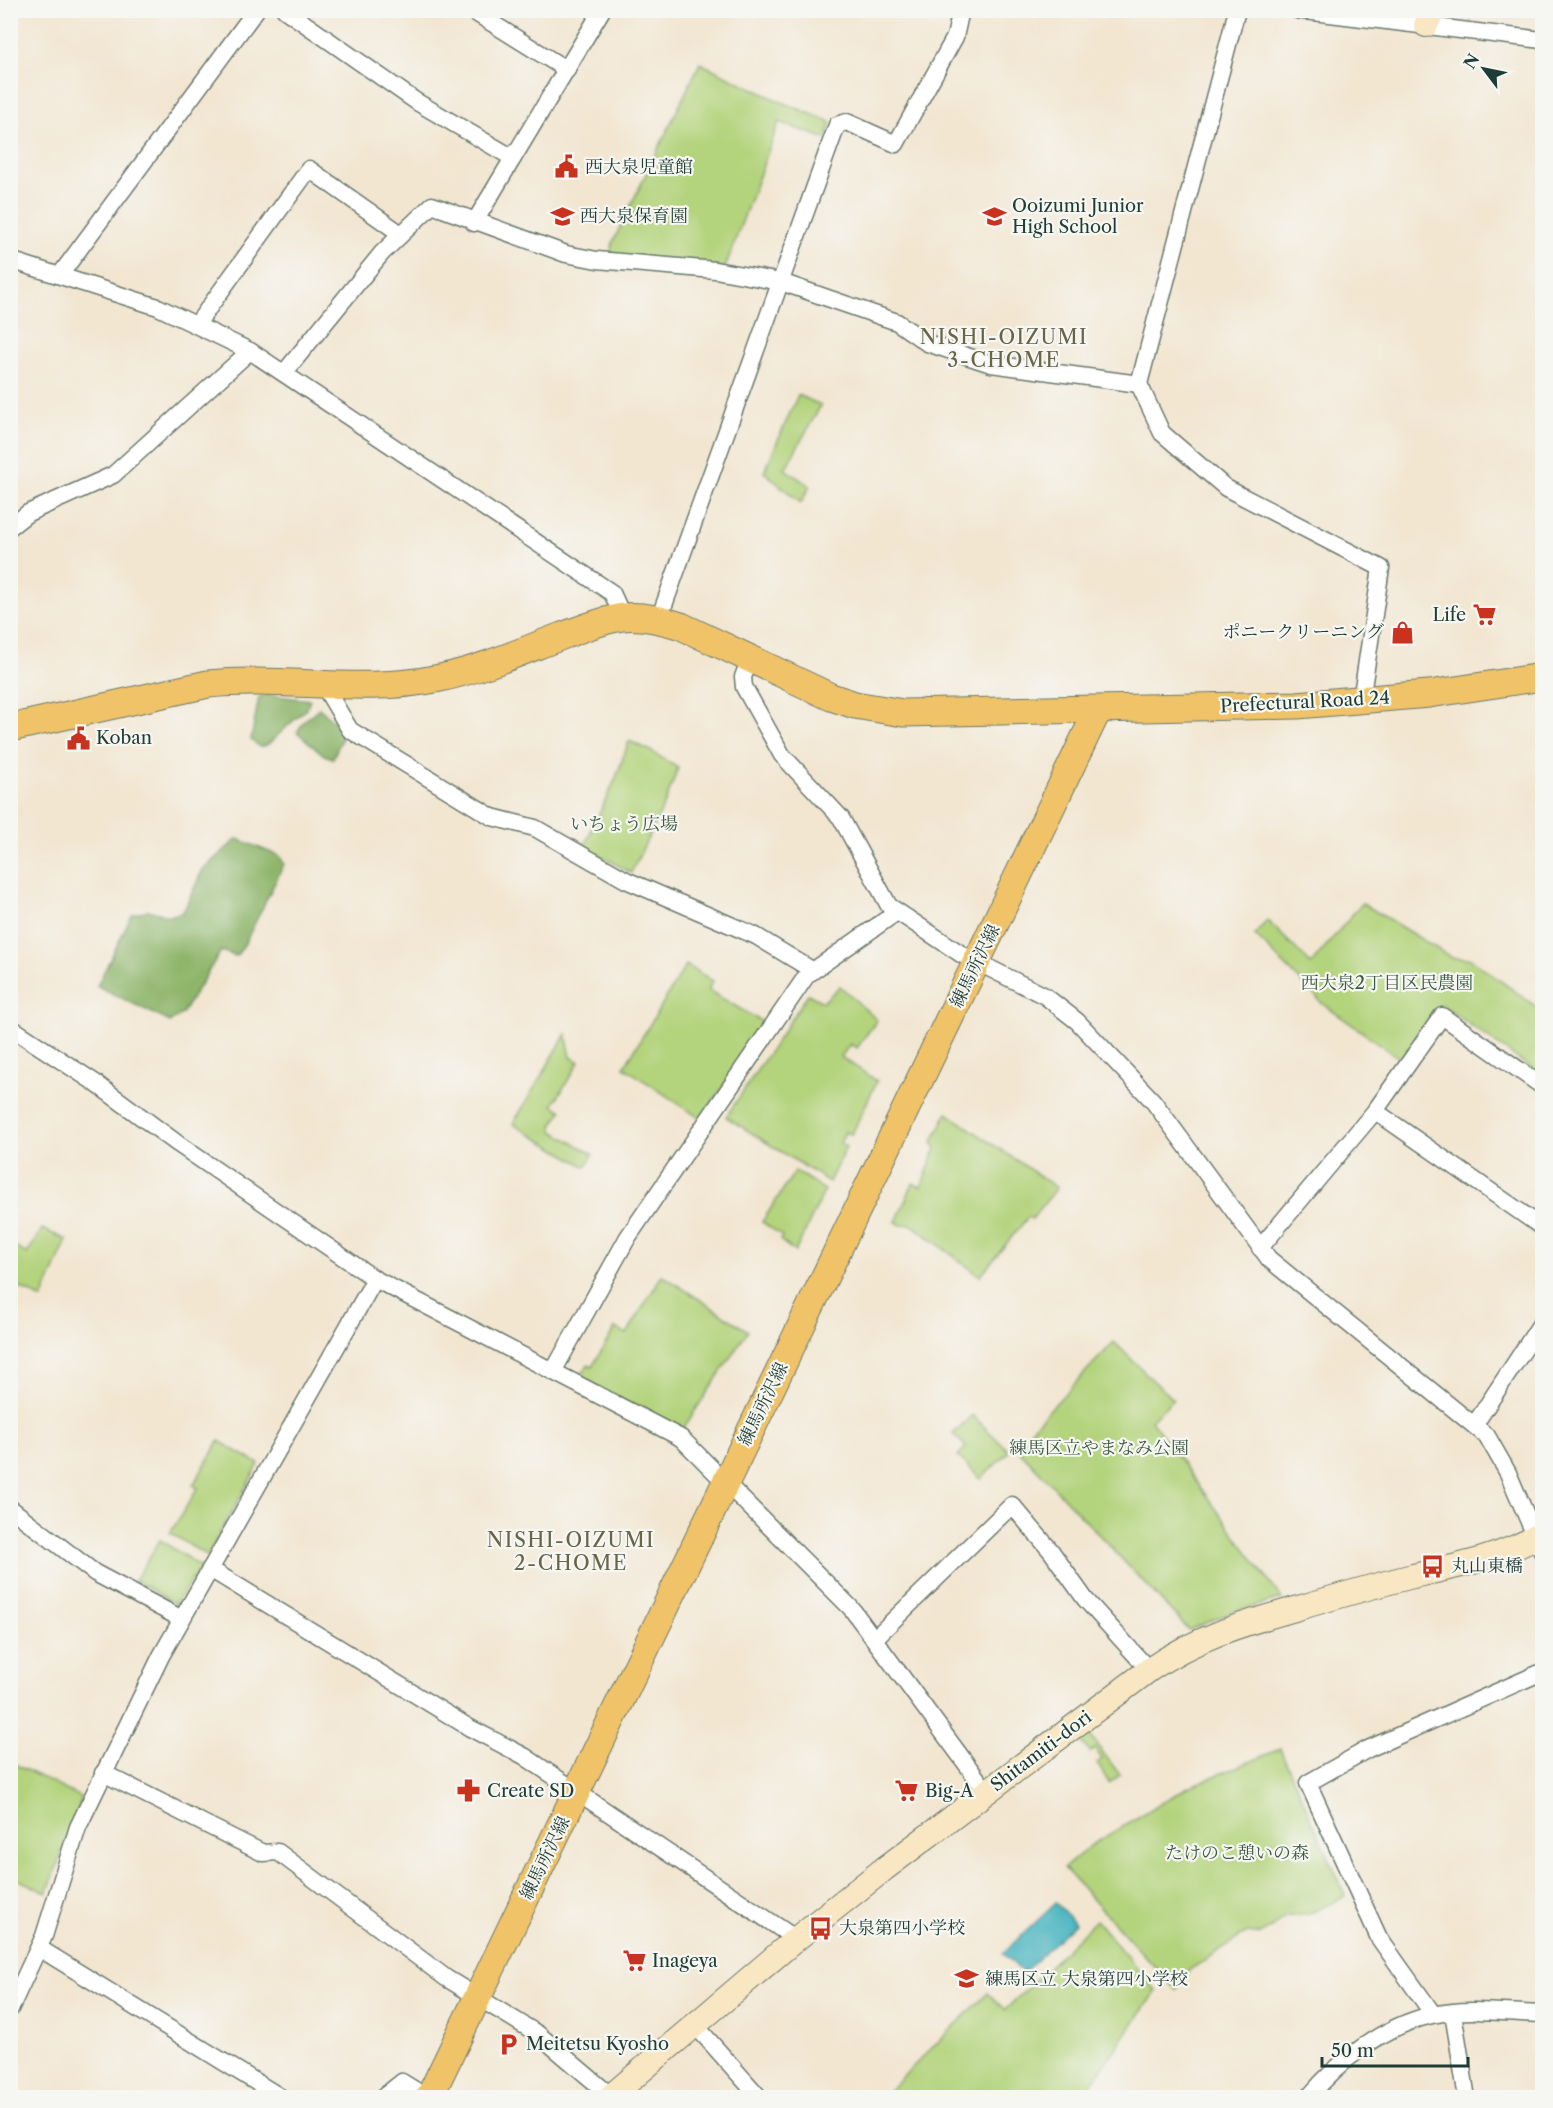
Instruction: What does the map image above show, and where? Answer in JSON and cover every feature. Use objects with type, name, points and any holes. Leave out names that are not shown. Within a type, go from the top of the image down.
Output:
[{"type":"main road","points":[[10,728],[208,684],[237,681],[324,686],[391,686],[441,678],[474,669],[593,624],[623,617],[659,619]]},
{"type":"main road","name":"Prefectural Road 24","points":[[659,619],[831,697],[879,710],[927,714],[1361,701],[1542,677]]},
{"type":"main road","name":"練馬所沢線","points":[[429,2097],[1098,710]]},
{"type":"street","points":[[60,275],[256,10]]},
{"type":"street","points":[[285,10],[417,102],[513,158]]},
{"type":"street","points":[[471,10],[567,70]]},
{"type":"street","points":[[474,223],[602,10]]},
{"type":"street","points":[[659,619],[837,125],[847,122],[896,144],[955,37],[962,10]]},
{"type":"street","points":[[1237,10],[1139,384],[1162,433],[1226,488],[1381,567],[1361,701]]},
{"type":"street","points":[[1297,10],[1430,18],[1542,39]]},
{"type":"street","points":[[197,324],[309,169],[400,234]]},
{"type":"street","points":[[284,373],[382,253],[432,205],[474,223],[566,255],[597,260],[715,270],[781,282],[897,322],[927,343],[991,364],[1139,384]]},
{"type":"street","points":[[10,260],[141,301],[197,324],[250,351],[612,593],[623,617]]},
{"type":"street","points":[[10,527],[28,513],[113,475],[250,351]]},
{"type":"street","points":[[10,506],[28,513]]},
{"type":"street","points":[[750,659],[743,677],[744,687],[782,755],[841,818],[889,906],[977,962],[1045,996],[1077,1021],[1153,1101],[1269,1259],[1488,1436],[1540,1541]]},
{"type":"street","points":[[324,686],[350,730],[492,818],[536,828],[626,880],[756,936],[812,970]]},
{"type":"street","points":[[554,1370],[639,1221],[812,970],[897,912]]},
{"type":"street","points":[[1260,1248],[1375,1111],[1442,1016],[1542,1086]]},
{"type":"street","points":[[10,1028],[94,1082],[178,1144],[375,1279],[681,1438],[851,1608],[987,1792]]},
{"type":"street","points":[[1375,1111],[1542,1227]]},
{"type":"street","points":[[10,2009],[39,1948],[78,1827],[180,1618],[375,1279]]},
{"type":"street","points":[[1475,1424],[1542,1322]]},
{"type":"street","points":[[874,1639],[1012,1505],[1051,1551],[1085,1599],[1149,1670]]},
{"type":"street","points":[[10,1508],[96,1573],[180,1618]]},
{"type":"street","name":"Shitamiti-dori","points":[[610,2097],[796,1939],[987,1792],[1149,1670],[1182,1648],[1236,1625],[1540,1541]]},
{"type":"street","points":[[210,1569],[470,1728],[516,1751],[796,1939]]},
{"type":"street","points":[[1433,2014],[1379,1938],[1308,1783],[1368,1749],[1542,1672]]},
{"type":"street","points":[[103,1773],[263,1853],[278,1852],[446,1978],[538,2034],[610,2097]]},
{"type":"street","points":[[39,1948],[282,2097]]},
{"type":"street","points":[[1454,2013],[1467,2097]]},
{"type":"street","points":[[1308,2097],[1325,2078],[1355,2052],[1391,2029],[1433,2014],[1542,2014]]},
{"type":"street","points":[[695,2025],[760,2097]]},
{"type":"street","points":[[382,2097],[402,2082],[429,2097]]},
{"type":"green space","points":[[700,63],[781,102],[831,122],[826,139],[779,122],[725,268],[609,258],[613,242]]},
{"type":"green space","points":[[798,395],[821,405],[785,469],[810,486],[801,503],[764,472]]},
{"type":"green space","points":[[269,695],[310,700],[307,708],[267,745],[260,747],[251,740],[259,697]]},
{"type":"green space","points":[[319,708],[345,731],[333,758],[324,755],[297,732],[305,720]]},
{"type":"green space","name":"いちょう広場","points":[[629,741],[678,768],[665,803],[631,873],[584,846],[616,778]]},
{"type":"green space","points":[[237,839],[280,856],[284,864],[243,947],[236,956],[221,951],[182,1014],[170,1022],[97,986],[132,915],[148,910],[169,916],[183,912],[203,869]]},
{"type":"green space","name":"西大泉2丁目区民農園","points":[[1362,903],[1452,958],[1469,958],[1542,1011],[1542,1076],[1442,1005],[1402,1060],[1324,1005],[1255,935],[1267,920],[1311,964]]},
{"type":"green space","points":[[686,965],[713,981],[708,990],[766,1024],[701,1119],[624,1067]]},
{"type":"green space","points":[[840,986],[877,1020],[857,1048],[850,1044],[841,1057],[877,1081],[852,1134],[845,1132],[840,1143],[846,1147],[829,1182],[726,1117],[808,994],[823,1002]]},
{"type":"green space","points":[[566,1034],[571,1057],[579,1062],[553,1105],[562,1111],[552,1126],[553,1131],[593,1154],[586,1167],[513,1124]]},
{"type":"green space","points":[[947,1113],[1057,1188],[1032,1219],[1028,1217],[980,1276],[911,1224],[901,1225],[896,1222],[913,1183],[921,1187],[936,1148],[932,1143]]},
{"type":"green space","points":[[795,1171],[825,1190],[795,1252],[780,1240],[782,1236],[762,1222]]},
{"type":"green space","points":[[42,1229],[67,1240],[42,1299],[11,1283],[10,1244],[27,1254]]},
{"type":"green space","points":[[662,1275],[748,1331],[681,1432],[580,1377],[588,1365],[592,1367],[615,1328],[627,1334]]},
{"type":"green space","name":"練馬区立やまなみ公園","points":[[1114,1342],[1173,1400],[1151,1420],[1282,1599],[1233,1612],[1189,1630],[1015,1446]]},
{"type":"green space","points":[[972,1415],[1009,1451],[981,1479],[958,1456],[966,1447],[953,1434]]},
{"type":"green space","points":[[219,1441],[259,1464],[207,1556],[170,1533],[198,1488],[193,1485]]},
{"type":"green space","points":[[160,1540],[201,1567],[175,1604],[135,1580]]},
{"type":"green space","points":[[1086,1730],[1120,1775],[1109,1783],[1097,1763],[1102,1759],[1095,1749],[1090,1753],[1080,1740],[1057,1758],[1054,1754]]},
{"type":"green space","name":"たけのこ憩いの森","points":[[1280,1749],[1346,1896],[1309,1914],[1285,1917],[1261,1934],[1247,1932],[1191,1969],[1176,1990],[1064,1868],[1090,1846],[1186,1788]]},
{"type":"green space","points":[[10,1762],[82,1798],[47,1893],[11,1876]]},
{"type":"green space","points":[[1096,1920],[1156,1991],[1082,2097],[882,2097],[988,1993],[1005,2010]]},
{"type":"water","points":[[1056,1903],[1075,1923],[1023,1973],[1003,1953]]},
{"type":"place","name":"西大泉児童館","points":[[567,167]]},
{"type":"place","name":"西大泉保育園","points":[[562,216]]},
{"type":"place","name":"Ooizumi Junior High School","points":[[994,216]]},
{"type":"place","name":"Life","points":[[1484,615]]},
{"type":"place","name":"ポニークリーニング","points":[[1402,632]]},
{"type":"place","name":"Koban","points":[[78,738]]},
{"type":"place","name":"丸山東橋","points":[[1433,1566]]},
{"type":"place","name":"Create SD","points":[[469,1791]]},
{"type":"place","name":"Big-A","points":[[907,1791]]},
{"type":"place","name":"大泉第四小学校","points":[[821,1928]]},
{"type":"place","name":"Inageya","points":[[634,1961]]},
{"type":"place","name":"練馬区立 大泉第四小学校","points":[[967,1979]]},
{"type":"place","name":"Meitetsu Kyosho","points":[[508,2044]]},
{"type":"district","name":"NISHI-OIZUMI 3-CHOME","points":[[1004,348]]},
{"type":"district","name":"NISHI-OIZUMI 2-CHOME","points":[[571,1552]]}]
